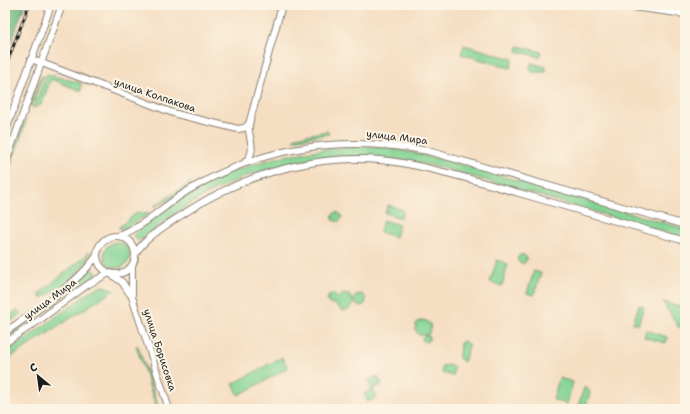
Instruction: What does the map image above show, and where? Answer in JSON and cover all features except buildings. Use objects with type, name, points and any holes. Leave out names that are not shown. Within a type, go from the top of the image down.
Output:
[{"type":"main road","points":[[5,133],[51,5]]},
{"type":"main road","points":[[5,164],[62,5]]},
{"type":"main road","points":[[243,163],[251,156],[252,146],[249,137],[249,124],[282,5]]},
{"type":"main road","points":[[618,5],[685,14]]},
{"type":"main road","name":"улица Колпакова","points":[[31,59],[176,114],[238,129]]},
{"type":"main road","points":[[238,129],[242,129],[249,124]]},
{"type":"main road","points":[[238,129],[249,137]]},
{"type":"main road","name":"улица Мира","points":[[118,236],[130,231],[190,189],[217,174],[243,163],[300,148],[338,143],[371,143],[428,151],[685,225]]},
{"type":"main road","points":[[252,146],[259,153],[270,155]]},
{"type":"main road","points":[[135,254],[129,242],[118,236],[113,236],[104,240],[98,246],[97,254],[100,265],[110,274],[121,273],[132,266],[135,254],[143,244],[182,216],[228,189],[265,174],[290,167],[344,160],[388,161],[440,171],[685,241]]},
{"type":"main road","name":"улица Мира","points":[[5,332],[66,287],[90,264],[97,254]]},
{"type":"main road","name":"улица Борисовка","points":[[132,266],[132,297]]},
{"type":"main road","name":"улица Мира","points":[[5,343],[91,282],[110,274]]},
{"type":"main road","name":"улица Борисовка","points":[[110,274],[122,282],[132,297],[169,409]]},
{"type":"green space","points":[[5,5],[25,5],[5,58]]},
{"type":"green space","points":[[464,45],[513,59],[510,68],[461,54]]},
{"type":"green space","points":[[518,46],[542,52],[540,57],[517,51]]},
{"type":"green space","points":[[531,63],[546,67],[546,72],[532,72],[529,69]]},
{"type":"green space","points":[[47,74],[81,83],[81,91],[51,79],[41,105],[33,108]]},
{"type":"green space","points":[[43,75],[31,107],[30,103]]},
{"type":"green space","points":[[27,119],[7,176],[8,168],[23,123]]},
{"type":"green space","points":[[327,131],[329,134],[293,140],[296,137]]},
{"type":"green space","points":[[368,146],[418,154],[450,162],[685,229],[685,238],[443,168],[409,161],[376,157],[313,159],[282,165],[221,187],[183,208],[138,241],[133,235],[184,197],[234,171],[299,153],[345,147]]},
{"type":"green space","points":[[194,180],[175,196],[153,207]]},
{"type":"green space","points":[[388,205],[403,210],[401,218],[385,213]]},
{"type":"green space","points":[[138,212],[149,214],[125,228],[118,228]]},
{"type":"green space","points":[[335,213],[339,213],[341,217],[339,221],[335,221],[333,219],[333,215]]},
{"type":"green space","points":[[383,220],[399,225],[395,237],[380,232]]},
{"type":"green space","points":[[117,242],[126,246],[130,255],[126,264],[117,268],[108,264],[104,255],[108,246]]},
{"type":"green space","points":[[90,252],[83,266],[70,280],[41,298],[39,294]]},
{"type":"green space","points":[[520,255],[524,255],[526,259],[524,263],[520,263],[518,261],[518,257]]},
{"type":"green space","points":[[497,260],[508,264],[502,286],[490,282]]},
{"type":"green space","points":[[93,268],[97,274],[5,339],[5,335],[63,293]]},
{"type":"green space","points":[[534,271],[541,273],[534,295],[527,293]]},
{"type":"green space","points":[[104,286],[114,290],[5,361],[5,352],[34,333],[94,289]]},
{"type":"green space","points":[[330,294],[334,294],[338,298],[343,294],[349,295],[353,301],[351,308],[343,311],[336,304],[329,304],[327,299]]},
{"type":"green space","points":[[360,294],[364,296],[366,300],[364,304],[360,306],[356,304],[354,300],[356,296]]},
{"type":"green space","points":[[663,302],[685,308],[679,328]]},
{"type":"green space","points":[[639,305],[644,307],[638,325],[633,323]]},
{"type":"green space","points":[[16,311],[21,313],[5,327],[5,318]]},
{"type":"green space","points":[[424,320],[429,323],[431,329],[427,335],[419,335],[415,329],[417,322]]},
{"type":"green space","points":[[646,330],[667,337],[665,343],[644,337]]},
{"type":"green space","points":[[427,335],[429,336],[429,340],[427,342],[423,341],[422,338]]},
{"type":"green space","points":[[464,341],[469,345],[464,362],[459,358],[460,343]]},
{"type":"green space","points":[[136,346],[138,346],[159,409],[157,409]]},
{"type":"green space","points":[[282,357],[288,368],[239,395],[233,384]]},
{"type":"green space","points":[[449,365],[454,367],[453,376],[442,373],[442,366]]},
{"type":"green space","points":[[377,376],[382,384],[373,389],[377,397],[368,402],[364,394],[372,389],[368,381]]},
{"type":"green space","points":[[559,378],[573,382],[567,404],[553,400]]},
{"type":"green space","points":[[586,387],[590,392],[585,409],[577,409],[584,388]]},
{"type":"railway","points":[[5,68],[29,5]]}]
